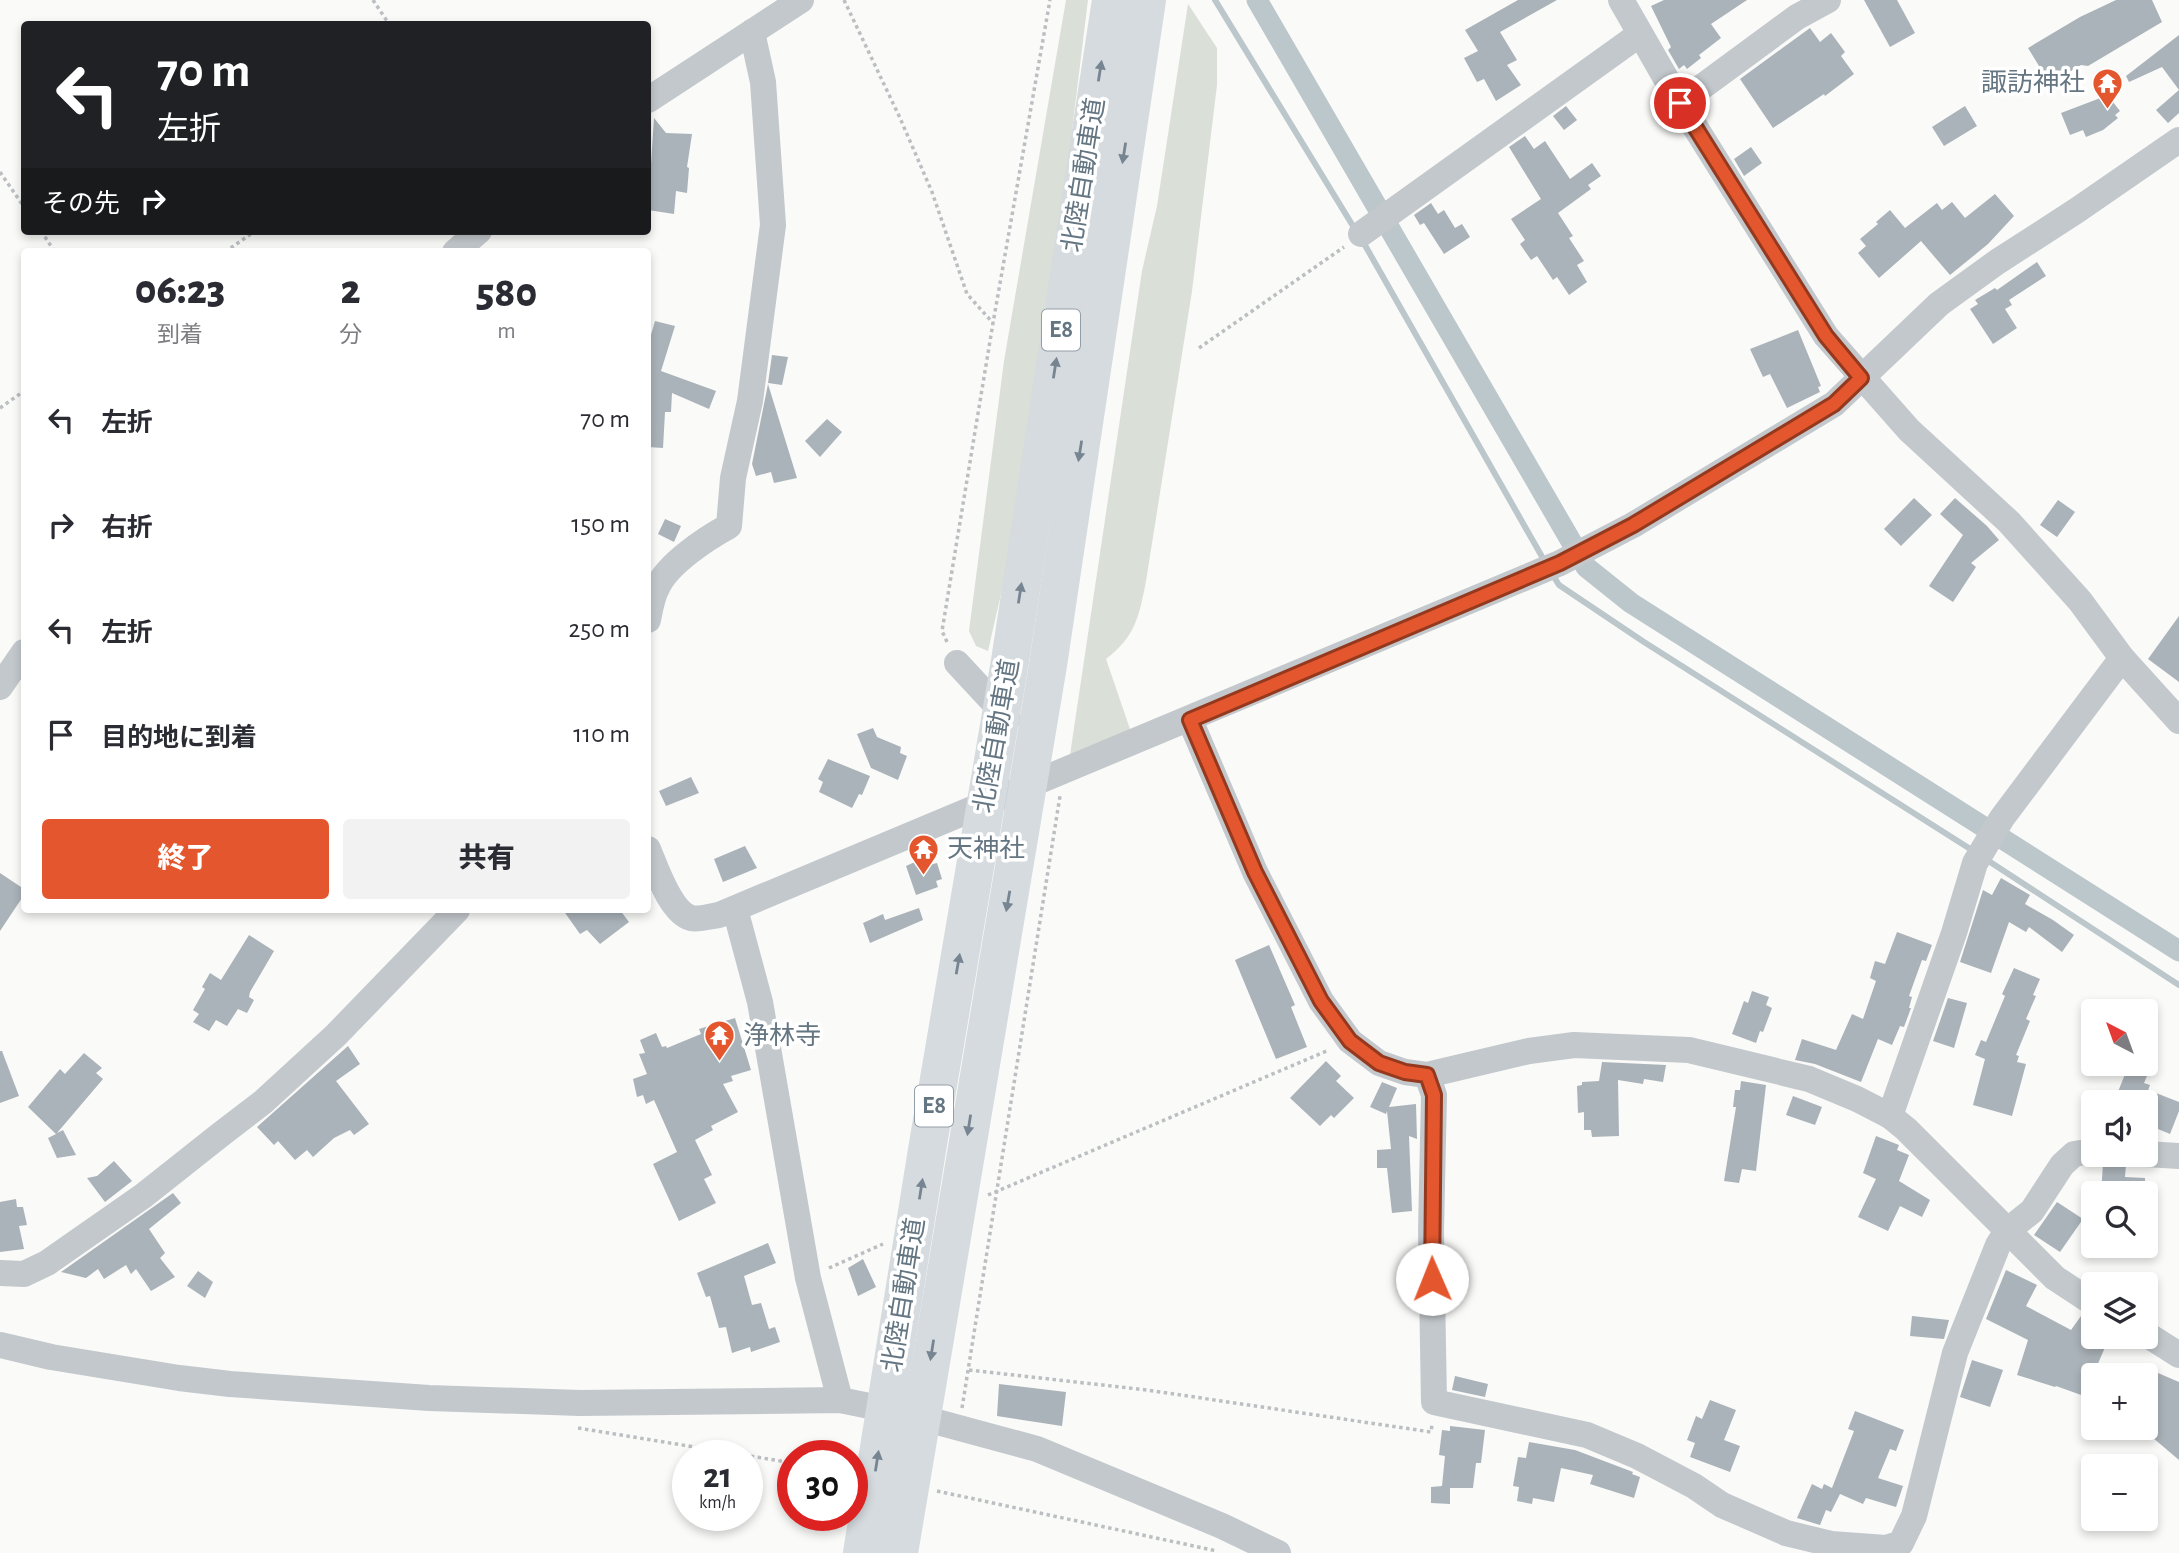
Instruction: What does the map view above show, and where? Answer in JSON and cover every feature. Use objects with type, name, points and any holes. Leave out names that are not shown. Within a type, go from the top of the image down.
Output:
[{"type":"highway","name":"北陸自動車道","points":[[862,1553],[1010,661],[1135,4]]},
{"type":"highway","name":"北陸自動車道","points":[[899,1553],[1048,665],[1135,4]]},
{"type":"street","points":[[651,98],[801,0]]},
{"type":"street","points":[[1621,0],[1680,103],[1826,336],[1909,430],[2009,522],[2081,601],[2122,658],[2179,721]]},
{"type":"street","points":[[1680,103],[1797,17],[1828,0]]},
{"type":"street","points":[[651,609],[657,586],[680,560],[708,537],[729,526],[733,478],[750,401],[773,225],[763,82],[752,32]]},
{"type":"street","points":[[1361,234],[1640,34]]},
{"type":"street","points":[[651,856],[672,903],[691,918],[702,918],[735,909],[1560,563],[1633,525],[1834,404],[1939,304],[2179,140]]},
{"type":"street","points":[[460,248],[474,235]]},
{"type":"street","points":[[0,687],[21,656]]},
{"type":"street","points":[[1890,1116],[1954,933],[1975,863],[2002,818],[2122,658]]},
{"type":"street","points":[[957,663],[1059,774]]},
{"type":"street","points":[[1190,720],[1255,872],[1321,1001],[1350,1041],[1379,1063],[1405,1072],[1427,1075],[1529,1051],[1574,1045],[1689,1050],[1809,1079],[1890,1116],[2055,1278],[2081,1295]]},
{"type":"street","points":[[735,909],[760,1002],[808,1278],[840,1400]]},
{"type":"street","points":[[0,1273],[24,1274],[47,1263],[143,1196],[252,1110],[336,1035],[454,913]]},
{"type":"street","points":[[1427,1075],[1434,1095],[1431,1230],[1434,1402],[1587,1435],[1637,1456],[1694,1486],[1722,1505],[1786,1533],[1831,1544],[1886,1548],[1901,1543],[1914,1516],[1955,1353],[1998,1245],[2007,1231],[2032,1211],[2062,1166],[2074,1154],[2081,1153]]},
{"type":"street","points":[[2158,1155],[2179,1156]]},
{"type":"street","points":[[2158,1342],[2179,1355]]},
{"type":"street","points":[[0,1345],[51,1357],[179,1378],[429,1398],[580,1403],[840,1400],[959,1427],[1038,1449],[1222,1526],[1278,1553]]},
{"type":"path","points":[[373,0],[387,21]]},
{"type":"path","points":[[844,0],[932,192],[967,294],[993,323]]},
{"type":"path","points":[[957,663],[942,631],[1050,0]]},
{"type":"path","points":[[0,172],[21,204]]},
{"type":"path","points":[[231,248],[249,235]]},
{"type":"path","points":[[1199,348],[1339,251]]},
{"type":"path","points":[[0,408],[21,393]]},
{"type":"path","points":[[959,1427],[1061,792],[1059,774]]},
{"type":"path","points":[[986,1196],[1350,1041]]},
{"type":"path","points":[[808,1278],[884,1243]]},
{"type":"path","points":[[969,1370],[1161,1392],[1431,1432],[1434,1402]]},
{"type":"path","points":[[570,1426],[777,1460]]},
{"type":"path","points":[[930,1490],[1221,1551]]},
{"type":"shaded area","points":[[1066,0],[1088,0],[1050,310],[1022,502],[988,651],[976,646],[969,631],[1004,361]]},
{"type":"shaded area","points":[[1188,4],[1217,48],[1217,85],[1192,291],[1146,581],[1135,624],[1124,642],[1106,659],[1131,732],[1070,755],[1142,271],[1157,206]]},
{"type":"building","points":[[1518,0],[1557,0],[1500,32],[1517,60],[1507,65],[1521,85],[1496,101],[1484,79],[1477,82],[1464,58],[1478,51],[1465,30]]},
{"type":"building","points":[[1664,0],[1747,0],[1711,24],[1721,38],[1699,55],[1701,58],[1687,69],[1684,65],[1679,69],[1668,50],[1671,47],[1651,6]]},
{"type":"building","points":[[1864,0],[1897,0],[1915,33],[1890,47]]},
{"type":"building","points":[[2116,0],[2152,0],[2162,22],[2088,66],[2081,65],[2050,84],[2028,48],[2080,17]]},
{"type":"building","points":[[1810,28],[1820,42],[1831,33],[1845,52],[1841,56],[1854,74],[1825,96],[1824,94],[1773,128],[1740,79]]},
{"type":"building","points":[[2179,35],[2179,90],[2162,67],[2129,82],[2126,76]]},
{"type":"building","points":[[2179,90],[2179,113],[2168,123],[2156,110]]},
{"type":"building","points":[[2103,97],[2106,101],[2109,97],[2120,111],[2115,115],[2118,118],[2103,130],[2086,137],[2083,130],[2070,135],[2061,113]]},
{"type":"building","points":[[1566,106],[1577,120],[1564,130],[1553,116]]},
{"type":"building","points":[[1965,106],[1977,126],[1944,146],[1932,127]]},
{"type":"building","points":[[654,118],[666,133],[692,134],[687,167],[687,193],[676,191],[674,214],[651,210]]},
{"type":"building","points":[[1525,136],[1534,149],[1545,141],[1570,179],[1592,163],[1601,176],[1588,185],[1591,189],[1558,213],[1573,236],[1569,238],[1584,261],[1577,265],[1587,282],[1569,295],[1557,277],[1553,280],[1537,256],[1531,260],[1520,244],[1525,240],[1511,219],[1541,199],[1509,147]]},
{"type":"building","points":[[1751,147],[1762,163],[1744,176],[1734,159]]},
{"type":"building","points":[[1995,194],[2014,216],[1988,244],[1950,275],[1921,241],[1879,278],[1858,253],[1866,246],[1860,239],[1890,210],[1905,228],[1937,203],[1942,210],[1952,202],[1965,218]]},
{"type":"building","points":[[1431,203],[1438,214],[1444,210],[1455,228],[1462,224],[1470,237],[1444,254],[1424,223],[1420,225],[1414,215]]},
{"type":"building","points":[[2037,262],[2046,276],[2009,300],[2012,305],[2005,309],[2017,328],[1993,344],[1970,309],[1978,304],[1975,300],[1995,288],[1997,290]]},
{"type":"building","points":[[655,321],[675,326],[661,371],[716,391],[709,409],[672,393],[671,412],[665,412],[663,448],[651,447],[651,335]]},
{"type":"building","points":[[1798,330],[1821,386],[1818,387],[1820,392],[1787,408],[1770,374],[1763,377],[1750,349]]},
{"type":"building","points":[[772,355],[788,357],[782,385],[768,383]]},
{"type":"building","points":[[768,384],[797,478],[774,483],[771,472],[756,476],[752,464]]},
{"type":"building","points":[[827,419],[842,432],[820,457],[805,441]]},
{"type":"building","points":[[1914,498],[1932,515],[1901,546],[1884,529]]},
{"type":"building","points":[[1955,498],[1999,540],[1971,563],[1976,567],[1953,602],[1929,586],[1963,535],[1940,514]]},
{"type":"building","points":[[2058,500],[2075,512],[2057,537],[2040,525]]},
{"type":"building","points":[[665,519],[681,526],[674,542],[658,534]]},
{"type":"building","points":[[2179,616],[2179,682],[2148,659]]},
{"type":"building","points":[[873,728],[877,737],[901,747],[900,753],[907,756],[898,780],[871,768],[857,734]]},
{"type":"building","points":[[828,759],[870,776],[862,795],[859,794],[852,808],[819,792],[823,782],[818,779]]},
{"type":"building","points":[[691,777],[699,793],[666,806],[659,791]]},
{"type":"building","points":[[745,846],[757,868],[723,882],[714,859]]},
{"type":"building","name":"天神社","points":[[926,857],[929,865],[937,863],[942,879],[936,881],[938,887],[916,895],[906,866]]},
{"type":"building","points":[[0,873],[21,887],[21,900],[0,931]]},
{"type":"building","points":[[2001,878],[2030,895],[2025,904],[2074,935],[2062,952],[2029,927],[2026,932],[2009,922],[1991,973],[1960,962],[1983,890],[1992,895]]},
{"type":"building","points":[[919,908],[923,920],[870,943],[863,923],[883,914],[885,920]]},
{"type":"building","points":[[565,913],[622,913],[629,922],[600,944],[587,930],[580,934]]},
{"type":"building","points":[[1897,932],[1932,945],[1926,961],[1922,960],[1909,996],[1912,997],[1911,1008],[1904,1027],[1900,1026],[1892,1045],[1878,1039],[1861,1082],[1815,1064],[1795,1060],[1802,1039],[1836,1050],[1852,1014],[1863,1019],[1876,981],[1870,978],[1875,961],[1885,964]]},
{"type":"building","points":[[249,935],[274,951],[250,992],[249,997],[254,1000],[247,1013],[238,1009],[227,1026],[216,1020],[209,1031],[193,1022],[199,1014],[193,1010],[205,989],[202,987],[210,973],[221,980]]},
{"type":"building","points":[[1269,945],[1295,1005],[1291,1007],[1307,1047],[1276,1059],[1235,960]]},
{"type":"building","points":[[2014,968],[2040,979],[2026,1019],[2030,1021],[2016,1055],[2019,1056],[2017,1062],[2026,1064],[2012,1116],[1973,1105],[1985,1059],[1975,1055],[1981,1040],[1986,1042]]},
{"type":"building","points":[[1752,991],[1769,997],[1766,1005],[1772,1008],[1756,1043],[1732,1034],[1744,1001],[1748,1003]]},
{"type":"building","points":[[1948,998],[1967,1003],[1954,1048],[1933,1041]]},
{"type":"building","points":[[735,1018],[751,1070],[731,1076],[733,1081],[723,1084],[738,1112],[711,1126],[713,1130],[695,1140],[712,1175],[704,1179],[716,1203],[679,1221],[653,1164],[677,1152],[654,1100],[646,1104],[643,1095],[637,1097],[633,1079],[647,1074],[639,1054],[645,1053],[640,1040],[656,1033],[662,1047],[667,1048],[701,1034],[699,1029]]},
{"type":"building","points":[[348,1046],[360,1064],[336,1081],[369,1124],[354,1135],[350,1130],[334,1138],[313,1157],[307,1150],[295,1160],[278,1141],[274,1145],[257,1127]]},
{"type":"building","points":[[0,1051],[19,1096],[0,1103]]},
{"type":"building","points":[[84,1053],[102,1068],[96,1073],[103,1079],[57,1133],[63,1130],[76,1155],[57,1158],[48,1138],[56,1134],[28,1107],[60,1069],[65,1074]]},
{"type":"building","points":[[1326,1061],[1341,1076],[1336,1081],[1354,1098],[1334,1118],[1331,1115],[1320,1126],[1290,1098]]},
{"type":"building","points":[[1602,1062],[1666,1065],[1663,1082],[1644,1079],[1643,1084],[1618,1080],[1619,1136],[1592,1137],[1591,1130],[1584,1130],[1584,1112],[1578,1113],[1577,1086],[1582,1085],[1582,1082],[1599,1081]]},
{"type":"building","points":[[2124,1076],[2147,1076],[2144,1083],[2150,1085],[2148,1090],[2119,1090]]},
{"type":"building","points":[[1741,1081],[1766,1085],[1756,1171],[1742,1169],[1739,1183],[1724,1181],[1736,1107],[1733,1107],[1735,1090],[1740,1090]]},
{"type":"building","points":[[1382,1082],[1397,1088],[1389,1107],[1416,1104],[1417,1139],[1409,1136],[1412,1211],[1392,1213],[1387,1168],[1377,1168],[1377,1150],[1391,1149],[1387,1111],[1386,1114],[1370,1107]]},
{"type":"building","points":[[2158,1094],[2179,1102],[2179,1111],[2170,1134],[2158,1129]]},
{"type":"building","points":[[1793,1096],[1822,1107],[1815,1125],[1786,1115]]},
{"type":"building","points":[[1876,1136],[1899,1145],[1897,1150],[1909,1155],[1899,1181],[1930,1200],[1922,1217],[1900,1206],[1888,1231],[1858,1217],[1876,1179],[1863,1173]]},
{"type":"building","points":[[114,1161],[132,1181],[105,1202],[87,1178],[97,1176]]},
{"type":"building","points":[[2103,1167],[2126,1167],[2125,1177],[2145,1178],[2145,1181],[2102,1181]]},
{"type":"building","points":[[173,1193],[181,1203],[149,1229],[165,1253],[160,1258],[175,1277],[151,1291],[136,1269],[131,1274],[126,1265],[104,1279],[98,1269],[86,1278],[61,1272]]},
{"type":"building","points":[[16,1199],[17,1207],[23,1207],[27,1225],[19,1226],[24,1249],[0,1252],[0,1202]]},
{"type":"building","points":[[2057,1202],[2081,1218],[2081,1222],[2060,1252],[2034,1235]]},
{"type":"building","points":[[768,1243],[776,1263],[744,1276],[752,1305],[761,1303],[769,1329],[775,1327],[780,1342],[751,1352],[750,1347],[732,1353],[726,1327],[719,1328],[710,1296],[706,1297],[697,1273]]},
{"type":"building","points":[[863,1259],[876,1287],[858,1296],[848,1268]]},
{"type":"building","points":[[2006,1270],[2037,1285],[2026,1306],[2071,1330],[2081,1316],[2081,1349],[2104,1349],[2098,1363],[2081,1363],[2081,1395],[2017,1375],[2028,1340],[1986,1319]]},
{"type":"building","points":[[198,1271],[213,1282],[205,1298],[187,1286]]},
{"type":"building","points":[[1912,1316],[1949,1320],[1944,1339],[1910,1336]]},
{"type":"building","points":[[1972,1360],[2003,1370],[1990,1407],[1960,1397]]},
{"type":"building","points":[[2158,1373],[2179,1382],[2179,1460],[2155,1440],[2158,1440]]},
{"type":"building","points":[[1455,1376],[1488,1384],[1485,1397],[1452,1390]]},
{"type":"building","points":[[999,1384],[1066,1392],[1062,1426],[997,1416]]},
{"type":"building","points":[[1710,1400],[1736,1410],[1724,1440],[1740,1446],[1730,1472],[1690,1457],[1695,1443],[1687,1440],[1696,1416],[1702,1419]]},
{"type":"building","points":[[1855,1411],[1904,1430],[1896,1451],[1890,1449],[1878,1478],[1903,1486],[1896,1507],[1866,1498],[1863,1504],[1840,1494],[1831,1512],[1826,1510],[1820,1525],[1797,1518],[1812,1484],[1822,1489],[1824,1484],[1832,1488],[1854,1431],[1848,1429]]},
{"type":"building","points":[[1450,1426],[1485,1430],[1481,1463],[1476,1463],[1473,1488],[1450,1488],[1450,1504],[1431,1503],[1431,1487],[1442,1486],[1445,1456],[1439,1455],[1442,1430],[1450,1431]]},
{"type":"building","points":[[1529,1442],[1575,1450],[1633,1472],[1632,1474],[1640,1477],[1634,1498],[1590,1484],[1593,1475],[1561,1468],[1554,1502],[1533,1498],[1532,1504],[1517,1501],[1519,1487],[1513,1486],[1518,1457],[1526,1458]]},
{"type":"waterway","points":[[1215,0],[1356,231]]},
{"type":"waterway","points":[[1257,0],[1586,567],[1631,603],[2179,951]]},
{"type":"waterway","points":[[1362,240],[1545,562]]},
{"type":"waterway","points":[[1552,574],[1559,585],[1644,642],[1975,852]]},
{"type":"waterway","points":[[1984,858],[2179,985]]},
{"type":"place","name":"諏訪神社","points":[[2108,110]]},
{"type":"place","name":"天神社","points":[[924,876]]},
{"type":"place","name":"浄林寺","points":[[720,1063]]},
{"type":"route","points":[[1432,1279],[1434,1095],[1427,1075],[1405,1072],[1379,1063],[1350,1041],[1321,1001],[1255,872],[1190,720],[1560,563],[1605,541],[1834,404],[1861,378],[1826,336],[1680,103]]}]
